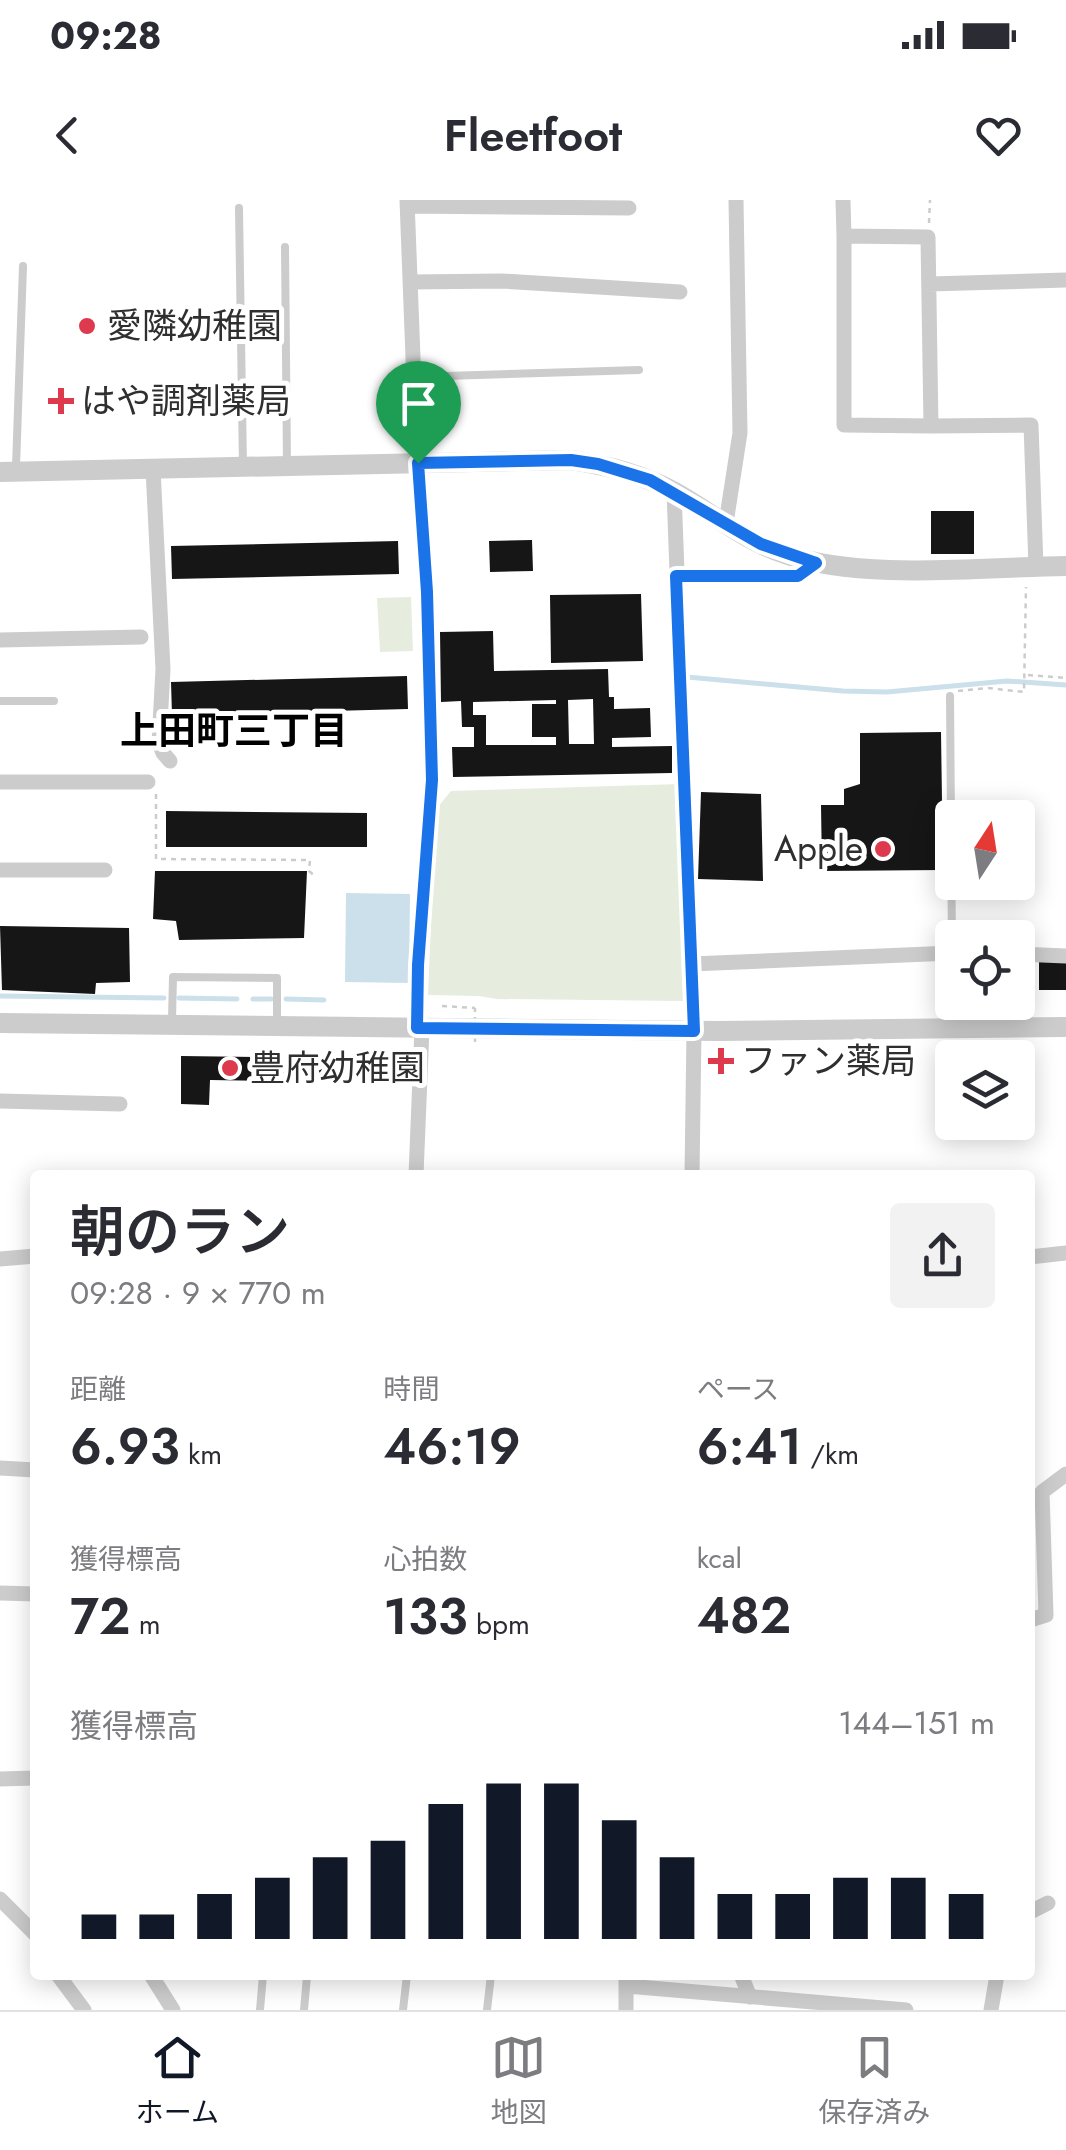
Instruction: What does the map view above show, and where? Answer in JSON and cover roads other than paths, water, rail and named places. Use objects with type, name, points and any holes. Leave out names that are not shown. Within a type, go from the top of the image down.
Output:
[{"type":"street","points":[[726,523],[740,433],[736,200]]},
{"type":"street","points":[[843,200],[844,425],[1031,425],[1031,571]]},
{"type":"street","points":[[427,592],[407,203],[628,208]]},
{"type":"street","points":[[844,236],[928,237],[931,426]]},
{"type":"street","points":[[929,284],[1066,280]]},
{"type":"street","points":[[410,282],[502,281],[680,292]]},
{"type":"street","points":[[8,472],[571,460],[621,470],[674,491],[761,544],[816,563],[875,569],[1031,571],[1066,566]]},
{"type":"street","points":[[153,469],[163,669],[160,743],[170,761]]},
{"type":"street","points":[[674,491],[694,1031],[692,1170]]},
{"type":"street","points":[[676,576],[798,576],[816,563]]},
{"type":"street","points":[[0,640],[141,637]]},
{"type":"street","points":[[0,782],[152,784]]},
{"type":"street","points":[[0,870],[105,870]]},
{"type":"street","points":[[691,964],[935,953]]},
{"type":"street","points":[[1035,955],[1066,956]]},
{"type":"street","points":[[0,1023],[694,1031],[1066,1028]]},
{"type":"street","points":[[416,1170],[420,1028]]},
{"type":"street","points":[[0,1101],[120,1104]]},
{"type":"street","points":[[1035,1256],[1066,1253]]},
{"type":"street","points":[[0,1259],[30,1256]]},
{"type":"street","points":[[0,1468],[30,1470]]},
{"type":"street","points":[[1035,1618],[1046,1615],[1042,1492],[1066,1474]]},
{"type":"street","points":[[0,1593],[30,1594]]},
{"type":"street","points":[[0,1779],[30,1778]]},
{"type":"street","points":[[0,1899],[30,1929]]},
{"type":"street","points":[[1035,1910],[1048,1903]]},
{"type":"street","points":[[62,1980],[84,2010]]},
{"type":"street","points":[[154,1980],[173,2010]]},
{"type":"street","points":[[626,2010],[626,1980],[906,2010]]},
{"type":"street","points":[[744,1980],[750,1996]]},
{"type":"street","points":[[991,2010],[997,1980]]},
{"type":"lane","points":[[239,208],[242,467]]},
{"type":"lane","points":[[284,246],[287,466]]},
{"type":"lane","points":[[8,472],[22,266]]},
{"type":"lane","points":[[414,377],[639,370]]},
{"type":"lane","points":[[420,1028],[418,965],[432,780],[427,592]]},
{"type":"lane","points":[[950,696],[952,920]]},
{"type":"lane","points":[[0,701],[54,701]]},
{"type":"lane","points":[[172,1025],[172,977],[278,978],[278,1026]]},
{"type":"lane","points":[[260,2010],[263,1980]]},
{"type":"lane","points":[[304,2010],[307,1980]]},
{"type":"lane","points":[[403,2010],[406,1980]]},
{"type":"lane","points":[[487,2010],[490,1980]]},
{"type":"water","points":[[346,893],[410,894],[409,983],[345,982]]},
{"type":"waterway","points":[[687,677],[887,692],[1007,681],[1066,685]]},
{"type":"waterway","points":[[0,996],[164,998]]},
{"type":"waterway","points":[[179,998],[237,999]]},
{"type":"waterway","points":[[253,999],[271,999]]},
{"type":"waterway","points":[[286,999],[324,1000]]},
{"type":"place","name":"愛隣幼稚園","points":[[87,326]]},
{"type":"place","name":"はや調剤薬局","points":[[61,401]]},
{"type":"place","name":"Apple","points":[[883,849]]},
{"type":"place","name":"ファン薬局","points":[[721,1061]]},
{"type":"place","name":"豊府幼稚園","points":[[230,1068]]},
{"type":"district","name":"上田町三丁目","points":[[234,730]]}]
